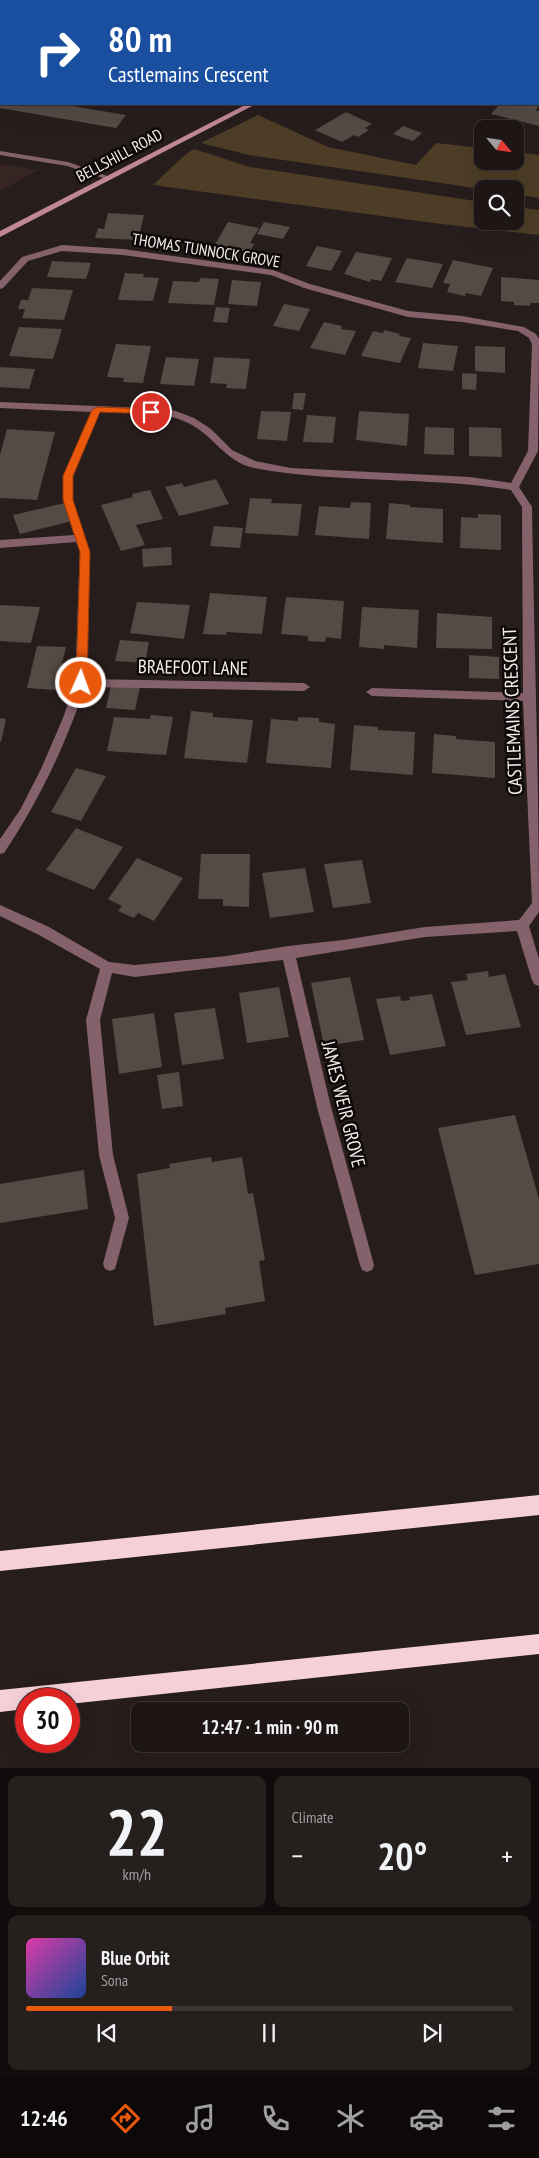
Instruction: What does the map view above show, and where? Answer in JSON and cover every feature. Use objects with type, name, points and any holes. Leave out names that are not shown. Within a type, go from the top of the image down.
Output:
[{"type":"highway","points":[[0,1561],[539,1506]]},
{"type":"highway","points":[[0,1701],[539,1644]]},
{"type":"main road","name":"BELLSHILL ROAD","points":[[0,234],[250,105]]},
{"type":"street","points":[[0,152],[68,164],[109,178]]},
{"type":"street","name":"THOMAS TUNNOCK GROVE","points":[[0,286],[24,259],[62,248],[123,252],[273,273],[307,286],[408,314],[462,319],[521,329],[536,335],[538,344],[533,451],[514,487]]},
{"type":"street","points":[[0,404],[170,412],[184,417],[208,431],[229,452],[252,464],[291,470],[470,480],[514,487]]},
{"type":"street","points":[[0,850],[24,812],[47,769],[69,718],[81,683],[85,552],[68,500],[68,476],[97,410]]},
{"type":"street","name":"CASTLEMAINS CRESCENT","points":[[514,487],[527,507],[529,697],[538,904],[522,925]]},
{"type":"street","points":[[0,544],[80,538]]},
{"type":"street","name":"BRAEFOOT LANE","points":[[81,683],[304,687]]},
{"type":"street","points":[[372,692],[529,697]]},
{"type":"street","points":[[0,910],[44,931],[107,967],[135,971],[227,962],[288,952],[343,946],[425,932],[522,925],[539,980]]},
{"type":"street","name":"JAMES WEIR GROVE","points":[[288,952],[324,1107],[367,1265]]},
{"type":"street","points":[[107,967],[93,1020],[106,1155],[122,1218],[110,1264]]},
{"type":"shaded area","points":[[258,115],[328,147],[416,165],[436,143],[474,147],[474,170],[524,170],[524,153],[539,155],[539,198],[524,196],[524,180],[474,180],[474,188],[249,155],[201,143]]},
{"type":"shaded area","points":[[194,149],[250,167],[474,201],[474,228],[153,185],[186,154]]},
{"type":"shaded area","points":[[0,164],[38,170],[0,191]]},
{"type":"shaded area","points":[[524,208],[539,210],[539,235],[494,230],[524,230]]},
{"type":"building","points":[[0,105],[66,105],[126,115],[116,128],[0,108]]},
{"type":"building","points":[[499,105],[539,105],[536,111],[539,111],[539,126],[524,122],[524,120],[515,120],[491,114]]},
{"type":"building","points":[[346,112],[372,124],[365,128],[369,130],[358,137],[354,135],[342,142],[315,130]]},
{"type":"building","points":[[403,126],[422,133],[413,141],[393,134]]},
{"type":"building","points":[[108,213],[144,215],[138,240],[95,238],[98,228],[104,229]]},
{"type":"building","points":[[228,222],[259,228],[250,243],[254,244],[249,253],[214,246]]},
{"type":"building","points":[[264,222],[290,227],[283,239],[257,234]]},
{"type":"building","points":[[317,246],[342,251],[331,271],[306,266]]},
{"type":"building","points":[[356,252],[392,258],[381,281],[371,279],[370,282],[344,274]]},
{"type":"building","points":[[407,258],[443,264],[432,288],[395,282]]},
{"type":"building","points":[[453,260],[493,268],[481,296],[466,293],[465,296],[447,292],[450,284],[443,283]]},
{"type":"building","points":[[52,261],[91,263],[86,279],[47,277]]},
{"type":"building","points":[[125,273],[144,274],[143,277],[159,278],[153,301],[118,300]]},
{"type":"building","points":[[501,277],[539,280],[539,303],[530,303],[530,306],[514,305],[514,302],[501,301]]},
{"type":"building","points":[[200,278],[219,279],[214,305],[168,303],[173,281],[199,282]]},
{"type":"building","points":[[232,280],[261,282],[257,306],[228,304]]},
{"type":"building","points":[[32,288],[73,290],[64,320],[22,318],[25,309],[18,309],[21,300],[28,300]]},
{"type":"building","points":[[284,304],[310,309],[299,331],[273,326]]},
{"type":"building","points":[[216,307],[230,308],[227,323],[213,322]]},
{"type":"building","points":[[324,322],[342,326],[341,329],[356,331],[345,355],[310,348]]},
{"type":"building","points":[[19,327],[62,329],[53,359],[9,356]]},
{"type":"building","points":[[384,330],[411,338],[400,363],[361,356],[373,331],[383,333]]},
{"type":"building","points":[[423,343],[458,346],[453,371],[418,368]]},
{"type":"building","points":[[116,344],[151,346],[143,383],[123,382],[124,378],[107,377]]},
{"type":"building","points":[[475,346],[505,347],[505,373],[475,371]]},
{"type":"building","points":[[166,357],[199,359],[194,386],[160,384]]},
{"type":"building","points":[[214,357],[250,359],[246,389],[226,388],[227,384],[210,383]]},
{"type":"building","points":[[0,367],[35,369],[29,389],[0,387]]},
{"type":"building","points":[[462,373],[477,374],[476,390],[462,389]]},
{"type":"building","points":[[294,393],[306,393],[303,410],[292,409]]},
{"type":"building","points":[[261,411],[291,412],[287,441],[257,439]]},
{"type":"building","points":[[359,411],[409,414],[407,446],[356,440]]},
{"type":"building","points":[[307,415],[336,417],[333,443],[303,442]]},
{"type":"building","points":[[425,427],[454,428],[454,455],[424,454]]},
{"type":"building","points":[[469,427],[501,428],[502,457],[469,456]]},
{"type":"building","points":[[7,429],[55,432],[37,500],[0,498],[0,455]]},
{"type":"building","points":[[216,479],[229,504],[179,516],[165,487],[182,483],[184,487]]},
{"type":"building","points":[[150,490],[163,519],[136,525],[145,545],[121,551],[101,505],[133,497],[132,494]]},
{"type":"building","points":[[250,498],[272,499],[271,503],[302,504],[298,536],[245,533]]},
{"type":"building","points":[[351,502],[371,503],[369,539],[315,535],[319,506],[350,508]]},
{"type":"building","points":[[65,503],[72,521],[20,534],[13,515]]},
{"type":"building","points":[[389,503],[410,505],[410,507],[443,509],[443,543],[386,539]]},
{"type":"building","points":[[478,514],[501,515],[501,550],[460,548],[461,517],[478,518]]},
{"type":"building","points":[[214,526],[243,528],[240,548],[210,546]]},
{"type":"building","points":[[171,547],[172,565],[143,567],[142,549]]},
{"type":"building","points":[[210,593],[267,597],[262,634],[227,632],[226,635],[203,634]]},
{"type":"building","points":[[286,597],[344,601],[341,639],[326,637],[325,642],[308,641],[308,636],[281,634]]},
{"type":"building","points":[[137,602],[190,605],[184,639],[130,633]]},
{"type":"building","points":[[0,605],[40,607],[31,643],[0,641]]},
{"type":"building","points":[[362,607],[419,610],[417,648],[384,645],[384,649],[359,647]]},
{"type":"building","points":[[437,613],[492,617],[492,649],[436,648]]},
{"type":"building","points":[[120,640],[149,642],[145,663],[115,661]]},
{"type":"building","points":[[37,646],[66,647],[56,690],[27,688]]},
{"type":"building","points":[[469,655],[499,657],[499,679],[469,678]]},
{"type":"building","points":[[111,685],[140,687],[135,710],[106,708]]},
{"type":"building","points":[[191,711],[213,713],[213,717],[253,720],[247,763],[184,758]]},
{"type":"building","points":[[151,715],[173,717],[166,755],[107,751],[114,717],[150,719]]},
{"type":"building","points":[[298,717],[319,718],[319,722],[335,724],[331,768],[266,763],[271,719],[298,721]]},
{"type":"building","points":[[0,718],[6,719],[1,742],[0,742]]},
{"type":"building","points":[[354,725],[378,727],[378,730],[415,732],[413,775],[350,770]]},
{"type":"building","points":[[434,734],[456,736],[456,739],[495,742],[495,778],[432,773]]},
{"type":"building","points":[[76,768],[106,776],[81,821],[51,812]]},
{"type":"building","points":[[76,828],[123,847],[94,890],[46,870]]},
{"type":"building","points":[[201,854],[250,854],[249,907],[223,906],[223,899],[198,899]]},
{"type":"building","points":[[137,858],[183,878],[154,921],[138,913],[134,918],[118,911],[122,906],[108,899]]},
{"type":"building","points":[[362,860],[371,903],[333,908],[324,864]]},
{"type":"building","points":[[305,868],[314,912],[270,918],[262,873]]},
{"type":"building","points":[[488,971],[489,977],[505,974],[521,1027],[466,1035],[451,982],[468,980],[466,974]]},
{"type":"building","points":[[350,977],[364,1040],[324,1046],[311,983]]},
{"type":"building","points":[[279,987],[289,1037],[247,1043],[239,993]]},
{"type":"building","points":[[432,994],[446,1046],[390,1055],[376,999],[400,996],[401,1001],[410,1000],[409,997]]},
{"type":"building","points":[[215,1008],[224,1059],[182,1065],[174,1013]]},
{"type":"building","points":[[154,1013],[162,1067],[119,1074],[112,1019]]},
{"type":"building","points":[[179,1072],[183,1106],[162,1109],[157,1075]]},
{"type":"building","points":[[515,1115],[539,1199],[539,1264],[475,1275],[438,1128]]},
{"type":"building","points":[[211,1157],[212,1162],[242,1157],[248,1194],[253,1193],[265,1260],[259,1261],[265,1301],[225,1308],[226,1314],[154,1326],[137,1174],[170,1168],[169,1164]]},
{"type":"building","points":[[84,1170],[88,1209],[0,1223],[0,1184]]},
{"type":"route","points":[[81,683],[85,552],[68,500],[68,476],[97,410],[151,412]]}]
